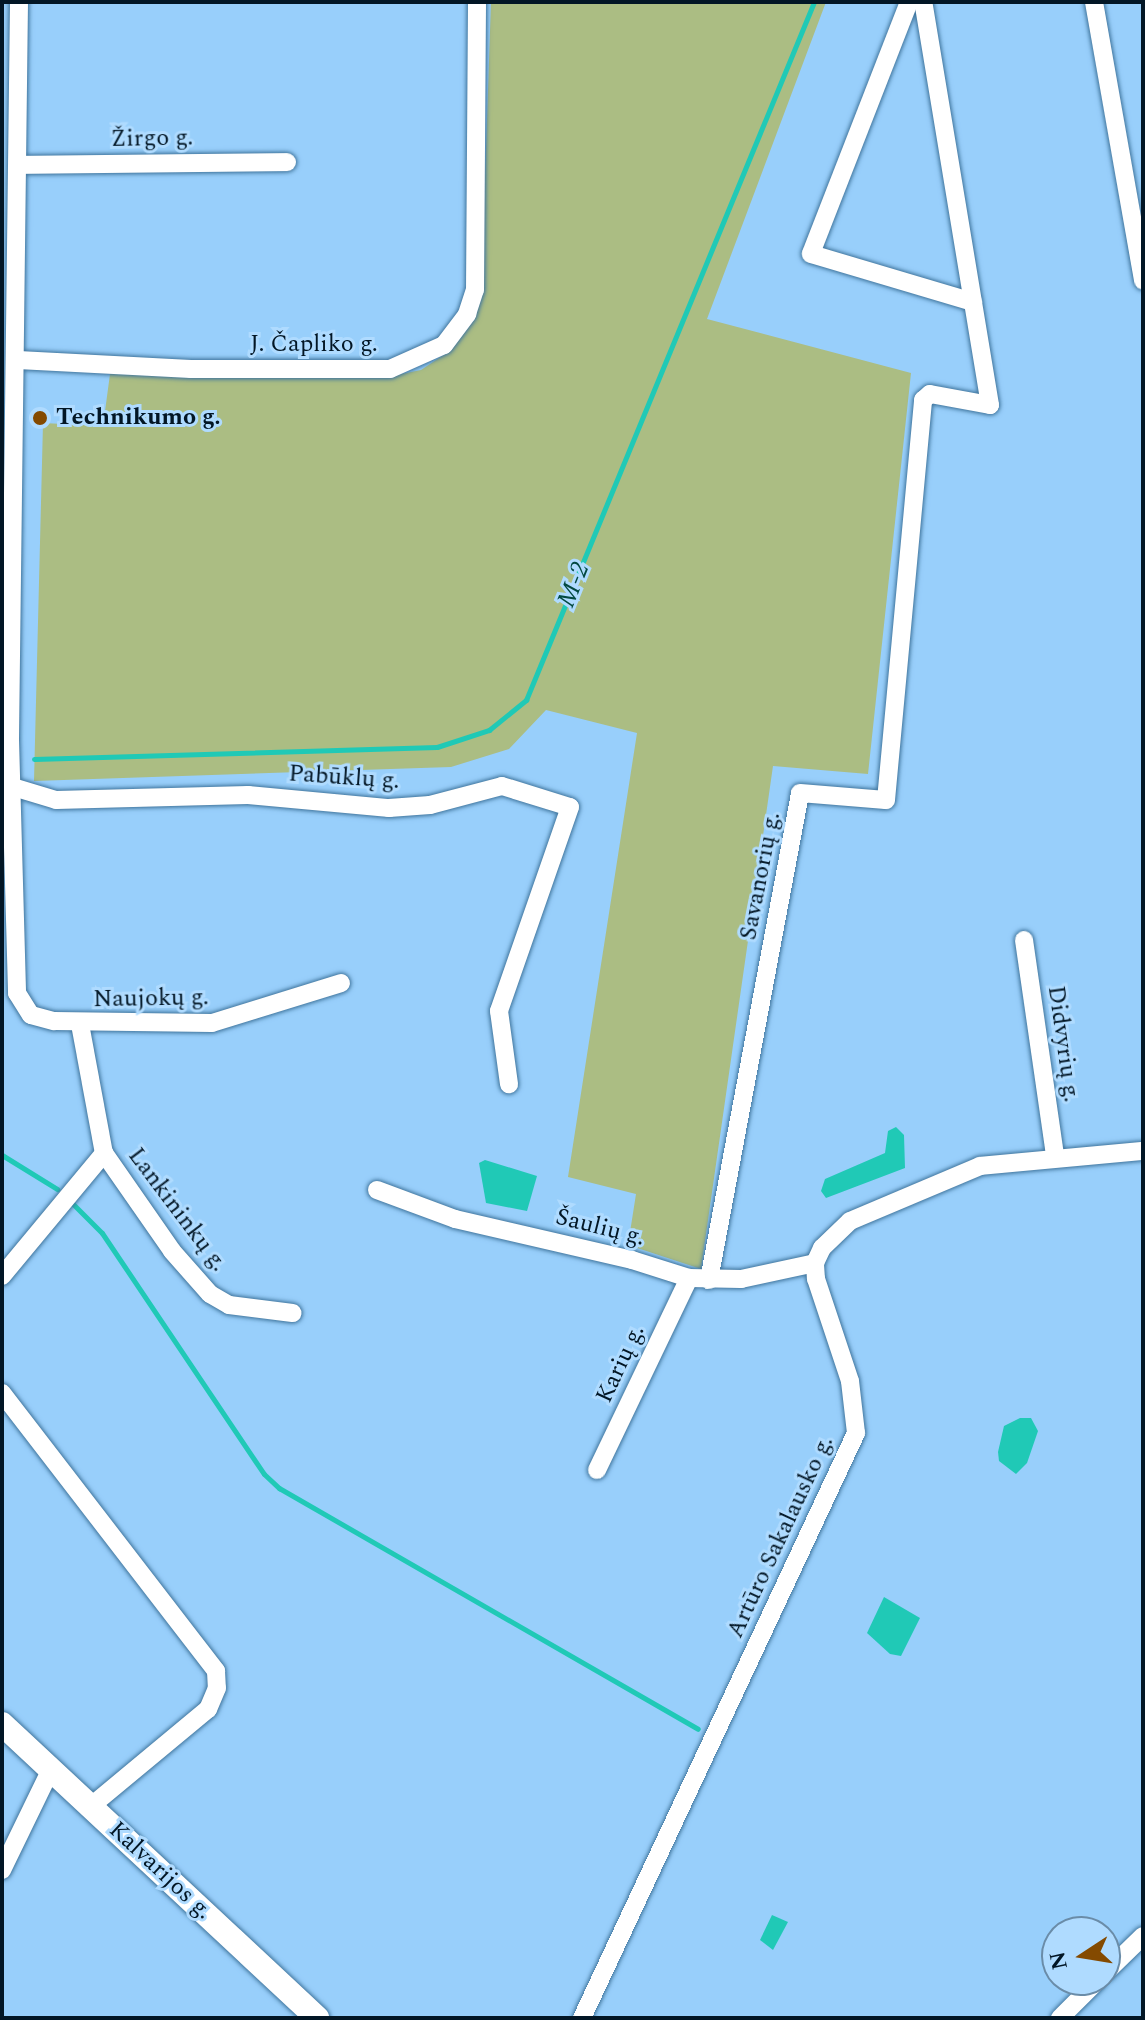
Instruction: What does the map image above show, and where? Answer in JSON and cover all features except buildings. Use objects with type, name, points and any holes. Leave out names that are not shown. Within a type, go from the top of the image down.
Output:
[{"type":"main road","name":"Kalvarijos g.","points":[[2,1724],[317,2018]]},
{"type":"street","points":[[13,787],[6,740],[19,2]]},
{"type":"street","name":"J. Čapliko g.","points":[[13,346],[191,369],[390,369],[444,345],[467,314],[475,290],[477,2]]},
{"type":"street","points":[[909,2],[811,254],[973,302],[923,2]]},
{"type":"street","points":[[1094,2],[1143,281]]},
{"type":"street","name":"Žirgo g.","points":[[18,165],[287,162]]},
{"type":"street","name":"Savanorių g.","points":[[709,1280],[800,793],[886,800],[923,400],[930,394],[990,405],[973,302]]},
{"type":"street","name":"Pabūklų g.","points":[[13,787],[56,800],[248,795],[389,808],[430,805],[502,786],[570,807],[499,1011],[509,1084]]},
{"type":"street","name":"Naujokų g.","points":[[13,787],[17,993],[31,1015],[80,1024],[212,1023],[341,983]]},
{"type":"street","name":"Didvyrių g.","points":[[1024,940],[1055,1156]]},
{"type":"street","name":"Lankininkų g.","points":[[80,1024],[104,1153],[172,1251],[210,1294],[229,1305],[292,1313]]},
{"type":"street","points":[[815,1263],[822,1248],[850,1221],[910,1193],[980,1166],[1055,1156],[1143,1151]]},
{"type":"street","points":[[2,1276],[104,1153]]},
{"type":"street","name":"Šaulių g.","points":[[377,1190],[455,1219],[632,1260],[689,1278],[709,1280],[815,1263]]},
{"type":"street","name":"Artūro Sakalausko g.","points":[[582,2018],[856,1433],[850,1381],[815,1263]]},
{"type":"street","name":"Karių g.","points":[[597,1470],[689,1278]]},
{"type":"street","points":[[2,1393],[216,1671],[217,1688],[208,1709],[91,1806]]},
{"type":"street","points":[[2,1870],[50,1771]]},
{"type":"street","points":[[1121,1957],[1143,1936]]},
{"type":"street","points":[[1060,2018],[1082,1996]]},
{"type":"shaded area","points":[[491,2],[826,2],[707,319],[911,373],[868,774],[773,766],[701,1269],[628,1245],[636,1194],[568,1177],[637,733],[546,710],[509,749],[451,767],[34,781],[43,423],[103,426],[110,374],[386,377],[421,370],[445,354],[481,296]]},
{"type":"shaded area","points":[[896,1127],[904,1135],[905,1168],[826,1198],[821,1191],[825,1179],[885,1153],[888,1131]]},
{"type":"shaded area","points":[[485,1160],[537,1176],[527,1211],[486,1203],[479,1163]]},
{"type":"shaded area","points":[[1020,1418],[1031,1418],[1038,1431],[1027,1463],[1016,1474],[999,1461],[998,1452],[1004,1426]]},
{"type":"shaded area","points":[[884,1597],[920,1618],[901,1656],[890,1654],[867,1633]]},
{"type":"shaded area","points":[[772,1915],[788,1922],[773,1950],[760,1940]]},
{"type":"waterway","name":"M-2","points":[[34,759],[437,747],[489,730],[526,700],[814,2]]},
{"type":"waterway","points":[[2,1155],[57,1189]]},
{"type":"waterway","points":[[73,1204],[102,1233],[264,1474],[279,1488],[698,1729]]},
{"type":"place","name":"Technikumo g.","points":[[40,418]]}]
